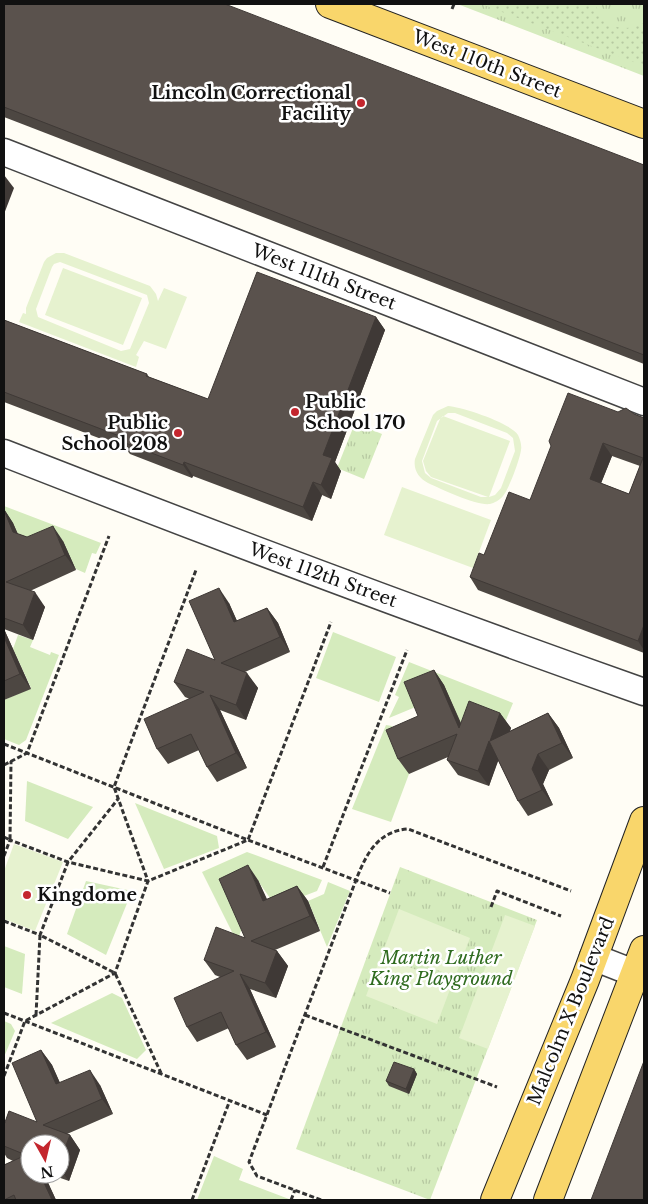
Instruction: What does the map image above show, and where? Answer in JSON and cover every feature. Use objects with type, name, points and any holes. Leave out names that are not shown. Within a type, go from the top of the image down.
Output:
[{"type":"main road","name":"West 110th Street","points":[[330,4],[644,124]]},
{"type":"main road","name":"Malcolm X Boulevard","points":[[495,1200],[593,957],[644,821]]},
{"type":"main road","points":[[548,1200],[641,967]]},
{"type":"street","name":"West 111th Street","points":[[4,152],[644,402]]},
{"type":"street","name":"West 112th Street","points":[[4,453],[168,517],[644,692]]},
{"type":"street","points":[[593,957],[641,967]]},
{"type":"path","points":[[452,9],[454,4]]},
{"type":"path","points":[[4,765],[27,753],[109,536]]},
{"type":"path","points":[[4,1076],[25,1021],[115,973],[148,882],[114,787],[196,570]]},
{"type":"path","points":[[4,837],[68,862],[148,882],[248,840],[331,622]]},
{"type":"path","points":[[323,867],[407,650]]},
{"type":"path","points":[[4,744],[248,840],[390,892]]},
{"type":"path","points":[[4,856],[10,840],[11,761]]},
{"type":"path","points":[[36,1016],[40,935],[68,862],[118,799]]},
{"type":"path","points":[[321,1200],[257,1176],[249,1162],[364,858],[370,849],[382,837],[399,830],[408,829],[571,891]]},
{"type":"path","points":[[491,907],[497,891],[561,916]]},
{"type":"path","points":[[4,921],[40,935],[115,973],[162,1074]]},
{"type":"path","points":[[4,1013],[267,1115]]},
{"type":"path","points":[[305,1015],[497,1087]]},
{"type":"path","points":[[4,1062],[9,1064]]},
{"type":"path","points":[[192,1200],[230,1100]]},
{"type":"path","points":[[291,1200],[295,1190]]},
{"type":"green space","points":[[456,4],[644,4],[644,76],[460,5]]},
{"type":"green space","points":[[481,4],[595,4],[603,18],[615,26],[628,28],[644,23],[644,66]]},
{"type":"green space","points":[[56,253],[64,253],[150,286],[156,294],[158,301],[164,288],[187,297],[166,349],[144,341],[136,355],[139,357],[136,367],[19,322],[23,313],[26,314],[26,308],[47,258]],"holes":[[[60,262],[147,295],[149,303],[130,349],[121,351],[38,317],[36,309],[52,267]]]},
{"type":"green space","points":[[63,268],[142,298],[123,345],[45,315]]},
{"type":"green space","points":[[448,406],[464,409],[486,416],[514,430],[518,435],[521,446],[519,460],[508,487],[499,500],[490,504],[484,504],[468,500],[428,483],[417,473],[415,459],[433,415]],"holes":[[[448,413],[455,413],[507,433],[513,438],[515,451],[501,488],[495,495],[489,497],[510,441],[444,416]],[[441,418],[423,461],[426,471],[431,477],[488,497],[481,497],[431,478],[425,473],[422,461],[437,421]]]},
{"type":"green space","points":[[355,423],[382,434],[364,479],[337,468]]},
{"type":"green space","points":[[402,487],[491,520],[473,568],[384,535]]},
{"type":"green space","points":[[4,506],[101,543],[96,554],[92,553],[85,573],[37,552],[4,527]]},
{"type":"green space","points":[[333,632],[396,657],[379,702],[316,678]]},
{"type":"green space","points":[[18,635],[33,640],[30,647],[50,655],[51,652],[59,655],[26,740],[19,745],[4,739],[4,700],[31,688],[13,649]]},
{"type":"green space","points":[[409,662],[513,703],[504,725],[475,729],[418,706],[389,718],[399,697],[395,695]]},
{"type":"green space","points":[[386,725],[392,726],[400,743],[396,745],[409,774],[391,822],[352,809]]},
{"type":"green space","points":[[27,781],[93,807],[68,839],[25,821]]},
{"type":"green space","points":[[135,803],[217,836],[219,848],[164,869]]},
{"type":"green space","name":"Kingdome","points":[[14,844],[63,862],[35,931],[4,919],[4,871]]},
{"type":"green space","points":[[247,852],[322,880],[317,891],[283,904],[270,898],[258,881],[237,942],[202,872]]},
{"type":"green space","name":"Martin Luther King Playground","points":[[400,867],[537,920],[430,1200],[296,1149]]},
{"type":"green space","points":[[86,881],[132,891],[106,955],[67,934]]},
{"type":"green space","points":[[328,882],[350,891],[327,947],[308,901],[324,894]]},
{"type":"green space","points":[[399,909],[470,938],[455,977],[384,949]]},
{"type":"green space","points":[[505,915],[535,926],[488,1049],[459,1038]]},
{"type":"green space","points":[[4,946],[25,954],[22,994],[4,987]]},
{"type":"green space","points":[[381,956],[452,984],[437,1024],[366,996]]},
{"type":"green space","points":[[112,993],[122,998],[146,1050],[137,1059],[51,1023]]},
{"type":"green space","points":[[4,1021],[11,1024],[15,1031],[4,1057]]},
{"type":"green space","points":[[214,1156],[243,1169],[239,1180],[289,1199],[197,1200]]},
{"type":"building","points":[[4,4],[225,4],[644,165],[644,355],[4,107]]},
{"type":"building","points":[[257,272],[376,317],[323,455],[332,458],[321,485],[313,482],[303,507],[184,462],[183,465],[120,441],[122,437],[4,392],[4,320],[208,399]]},
{"type":"building","points":[[568,393],[618,412],[626,408],[644,418],[644,625],[638,641],[470,577],[479,553],[484,555],[509,492],[530,500],[551,446],[549,441]],"holes":[[[603,443],[643,458],[629,494],[590,479]]]},
{"type":"building","points":[[4,510],[13,532],[27,537],[53,526],[65,555],[6,582],[35,592],[23,625],[4,618]]},
{"type":"building","points":[[219,588],[234,622],[267,608],[280,637],[221,663],[247,673],[236,705],[210,695],[236,753],[207,767],[191,734],[157,749],[144,719],[204,692],[174,682],[187,649],[215,660],[189,601]]},
{"type":"building","points":[[4,637],[20,674],[4,681]]},
{"type":"building","points":[[434,670],[459,728],[469,701],[500,713],[490,741],[548,713],[562,743],[538,754],[532,769],[542,790],[518,801],[489,741],[478,771],[447,760],[457,734],[398,759],[386,730],[418,716],[404,682]]},
{"type":"building","points":[[248,865],[263,901],[297,886],[310,916],[251,941],[277,951],[265,983],[240,974],[266,1032],[236,1045],[221,1012],[187,1027],[174,998],[234,971],[204,960],[216,927],[245,938],[219,879]]},
{"type":"building","points":[[41,1050],[56,1084],[90,1070],[102,1099],[43,1125],[67,1134],[20,1134],[20,1153],[4,1146],[4,1125],[9,1111],[37,1122],[12,1063]]},
{"type":"building","points":[[644,1061],[644,1200],[591,1200]]},
{"type":"building","points":[[394,1062],[414,1069],[406,1089],[386,1081]]},
{"type":"building","points":[[20,1158],[20,1184],[45,1184],[52,1200],[16,1200],[14,1195],[4,1200],[4,1165]]},
{"type":"place","name":"Lincoln Correctional Facility","points":[[361,103]]},
{"type":"place","name":"Public School 170","points":[[295,412]]},
{"type":"place","name":"Public School 208","points":[[178,433]]},
{"type":"place","name":"Kingdome","points":[[27,895]]}]
